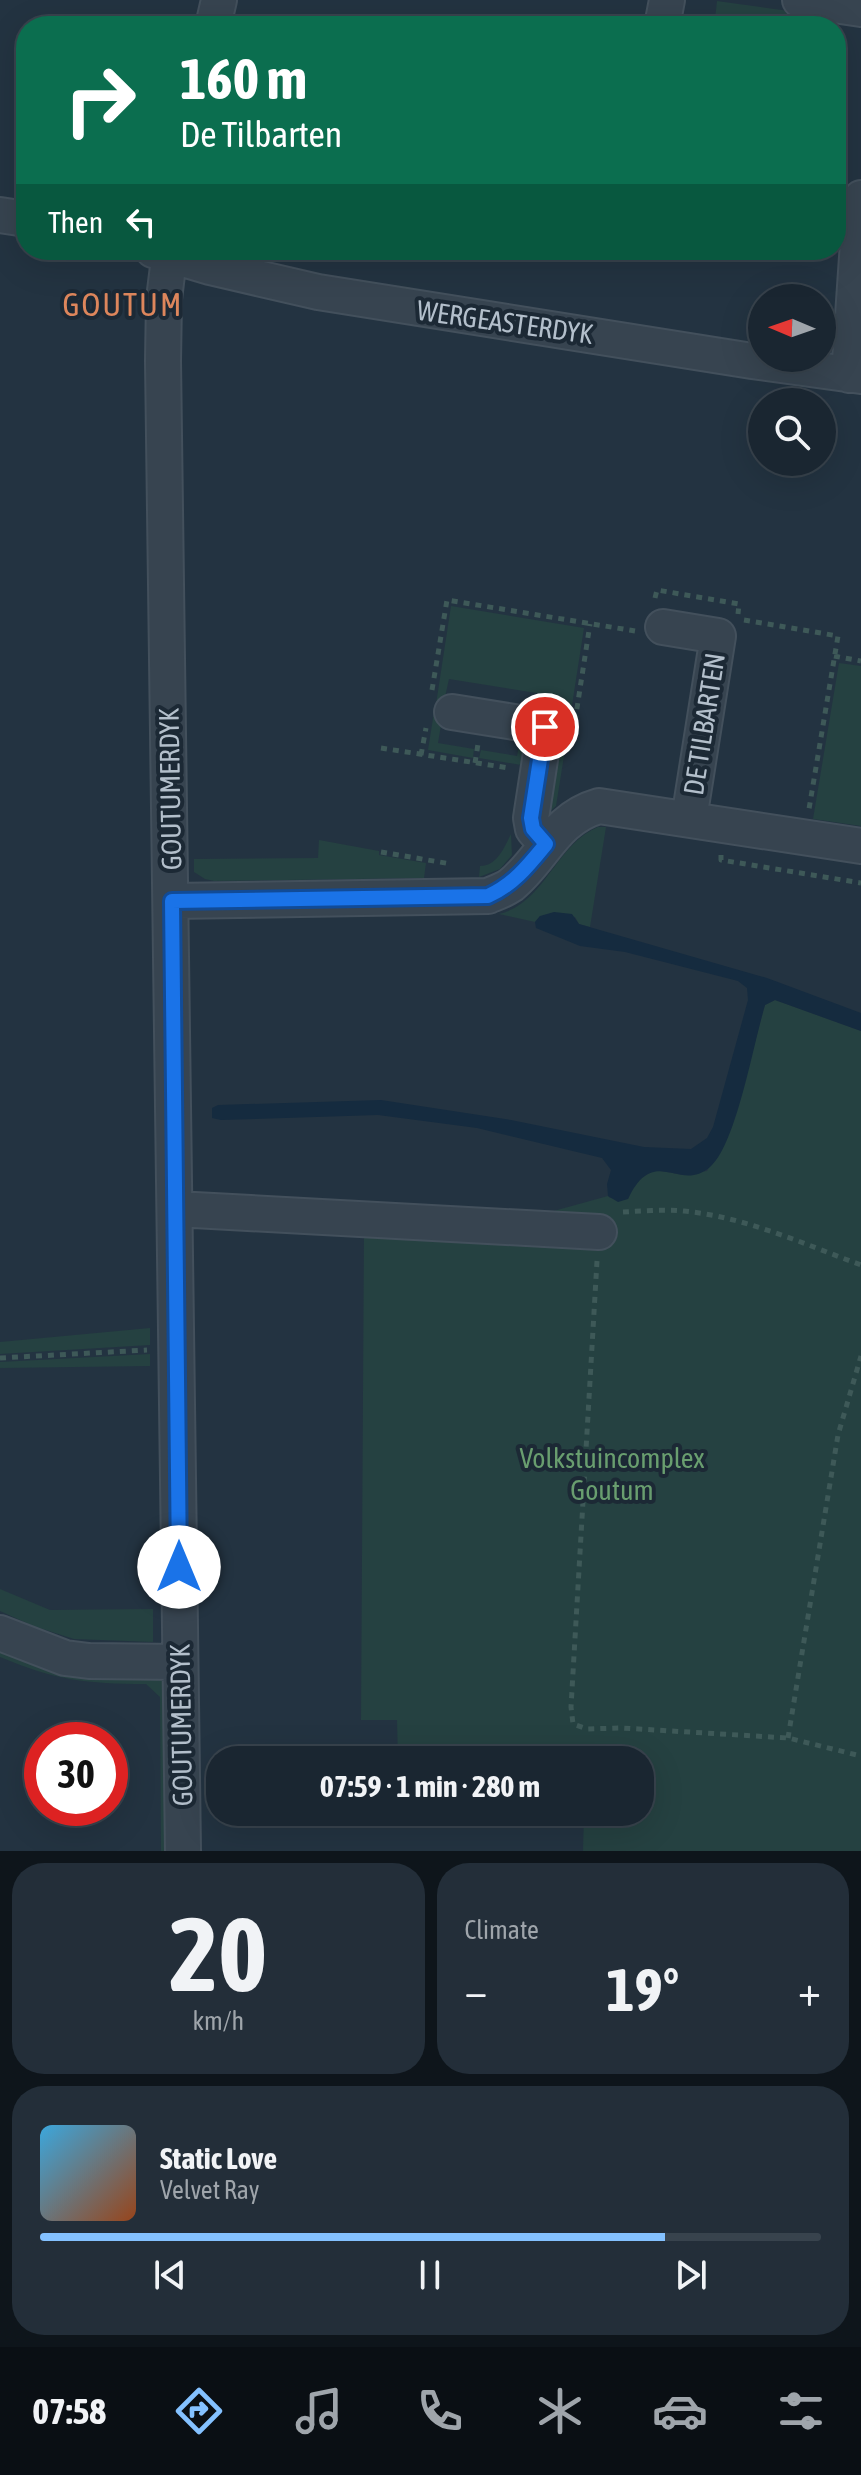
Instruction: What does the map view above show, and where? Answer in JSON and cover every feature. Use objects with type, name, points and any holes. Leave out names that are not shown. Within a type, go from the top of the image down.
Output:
[{"type":"street","points":[[800,0],[861,9]]},
{"type":"street","points":[[855,375],[861,198]]},
{"type":"street","name":"GOUTUMERDYK","points":[[164,260],[183,1851]]},
{"type":"street","name":"WERGEASTERDYK","points":[[192,260],[278,284],[333,295],[855,375]]},
{"type":"street","name":"DE TILBARTEN","points":[[654,621],[718,636],[689,819]]},
{"type":"street","points":[[436,709],[545,727],[531,818],[533,829],[546,844]]},
{"type":"street","name":"DE TILBARTEN","points":[[172,901],[488,896],[508,887],[525,871],[567,821],[582,811],[599,806],[861,846]]},
{"type":"street","points":[[176,1209],[599,1232]]},
{"type":"street","points":[[0,1633],[65,1658],[180,1662]]},
{"type":"path","points":[[421,755],[436,709],[447,600],[654,621],[657,590],[739,604],[738,619],[838,636],[804,837]]},
{"type":"path","points":[[834,656],[861,661]]},
{"type":"path","points":[[381,748],[537,773]]},
{"type":"path","points":[[861,1265],[748,1225],[683,1211],[599,1214],[571,1707],[573,1724],[587,1729],[622,1728],[788,1738],[861,1756]]},
{"type":"path","points":[[0,1358],[177,1348]]},
{"type":"path","points":[[788,1738],[838,1435],[861,1356]]},
{"type":"green space","points":[[717,1],[826,16],[715,16]]},
{"type":"green space","points":[[451,606],[584,628],[570,718],[559,717],[562,697],[449,679],[443,706],[436,704]]},
{"type":"green space","points":[[839,663],[861,666],[861,826],[813,819]]},
{"type":"green space","points":[[434,712],[443,713],[438,743],[474,749],[473,758],[428,750]]},
{"type":"green space","points":[[558,723],[569,725],[556,806],[546,815]]},
{"type":"green space","points":[[521,736],[530,738],[527,766],[479,758],[481,750],[517,756]]},
{"type":"green space","points":[[598,827],[606,827],[590,927],[579,924],[575,917],[540,916],[535,922],[499,914],[515,908],[528,898],[571,846]]},
{"type":"green space","points":[[511,834],[512,855],[500,869],[479,877],[480,866],[495,860]]},
{"type":"green space","points":[[319,840],[426,863],[424,878],[214,881],[194,872],[194,859],[318,858]]},
{"type":"green space","name":"Volkstuincomplex Goutum","points":[[775,1000],[861,1031],[861,1851],[583,1851],[584,1826],[654,1826],[654,1746],[398,1746],[397,1720],[361,1720],[364,1228],[521,1220],[608,1196],[628,1199],[636,1181],[655,1170],[684,1175],[707,1171],[732,1126],[765,1005]]},
{"type":"green space","points":[[150,1328],[150,1345],[0,1354],[0,1342]]},
{"type":"green space","points":[[150,1354],[150,1366],[0,1368],[0,1362]]},
{"type":"green space","points":[[0,1589],[50,1610],[153,1609],[153,1642],[74,1639],[33,1626],[0,1611]]},
{"type":"green space","points":[[0,1646],[160,1678],[163,1682],[167,1851],[161,1851],[160,1697],[146,1684],[88,1682],[38,1671],[0,1657]]},
{"type":"water","points":[[554,912],[572,914],[579,924],[767,978],[861,1013],[861,1031],[775,1000],[765,1005],[736,1116],[719,1155],[710,1167],[699,1174],[688,1176],[658,1171],[648,1174],[628,1199],[618,1202],[608,1196],[611,1170],[602,1158],[477,1128],[378,1115],[212,1118],[212,1108],[218,1105],[381,1100],[511,1120],[644,1147],[691,1149],[707,1138],[713,1127],[748,1000],[747,988],[738,981],[625,952],[580,946],[536,928],[535,922],[540,916]]},
{"type":"district","name":"GOUTUM","points":[[123,304]]},
{"type":"route","points":[[179,1567],[172,901],[475,898],[508,887],[546,844],[533,829],[531,818],[545,727]]}]
